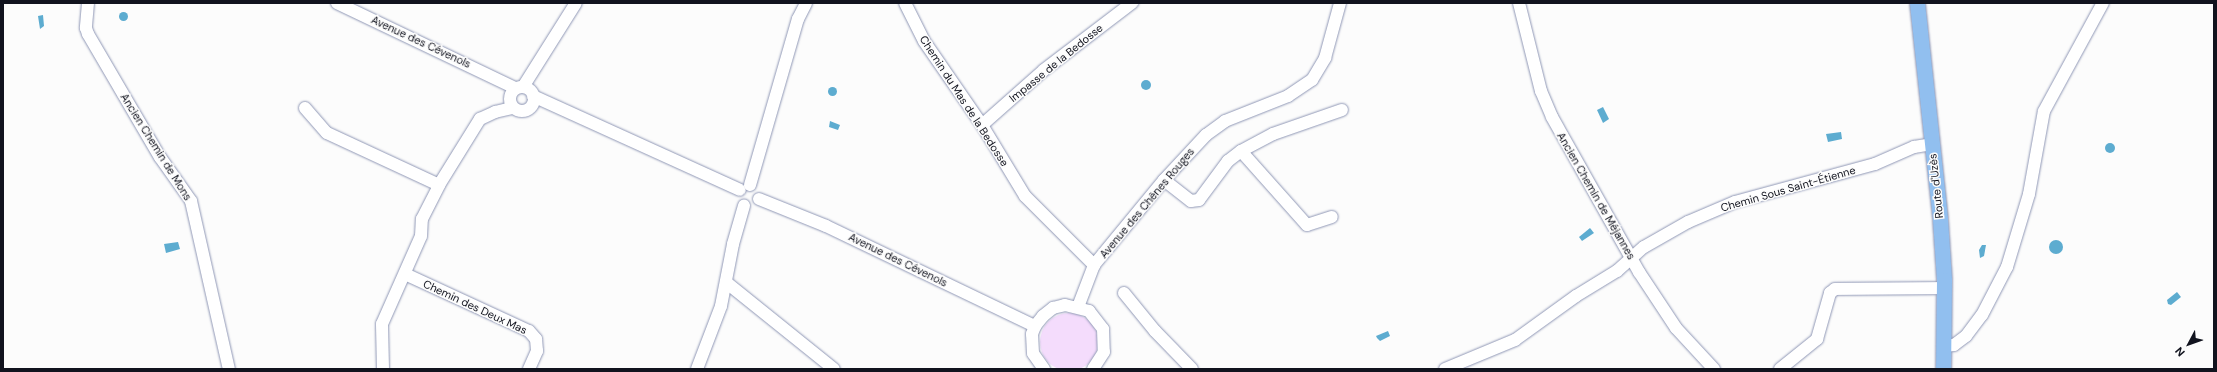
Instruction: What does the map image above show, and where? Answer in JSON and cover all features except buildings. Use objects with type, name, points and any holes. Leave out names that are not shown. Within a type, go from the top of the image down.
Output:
[{"type":"main road","name":"Route d'Uzès","points":[[1918,3],[1944,288],[1944,369]]},
{"type":"street","name":"Ancien Chemin de Mons","points":[[88,3],[86,28],[88,34],[160,157],[191,201],[229,369]]},
{"type":"street","points":[[383,369],[382,324],[421,236],[422,219],[439,185],[480,119],[495,112],[514,96],[576,3]]},
{"type":"street","points":[[514,96],[524,111],[532,101],[561,108],[745,188],[758,192],[759,199],[752,206],[744,206],[739,201],[745,188],[798,19],[806,3]]},
{"type":"street","name":"Chemin du Mas de la Bedosse","points":[[905,3],[924,41],[982,125],[1025,196],[1094,265]]},
{"type":"street","name":"Impasse de la Bedosse","points":[[982,125],[1044,70],[1132,3]]},
{"type":"street","name":"Avenue des Chênes Rouges","points":[[1078,307],[1094,265],[1164,180],[1206,135],[1225,121],[1288,96],[1312,80],[1325,58],[1340,3]]},
{"type":"street","name":"Ancien Chemin de Méjannes","points":[[1519,3],[1541,91],[1552,117],[1631,258],[1676,328],[1714,369]]},
{"type":"street","points":[[1944,346],[1954,345],[1966,336],[1982,315],[2007,267],[2028,194],[2044,110],[2103,3]]},
{"type":"street","name":"Avenue des Cévenols","points":[[344,4],[483,71],[514,96],[530,90],[532,101]]},
{"type":"street","points":[[305,108],[327,133],[439,185]]},
{"type":"street","points":[[1164,180],[1191,201],[1199,200],[1228,160],[1240,151],[1273,134],[1342,110]]},
{"type":"street","name":"Chemin Sous Saint-Étienne","points":[[1445,369],[1515,340],[1576,296],[1617,271],[1644,247],[1688,222],[1735,202],[1875,164],[1914,147],[1932,144]]},
{"type":"street","points":[[1240,151],[1307,225],[1332,217]]},
{"type":"street","name":"Avenue des Cévenols","points":[[759,199],[826,226],[1035,326]]},
{"type":"street","points":[[697,369],[727,283],[733,244],[744,206]]},
{"type":"street","name":"Chemin des Deux Mas","points":[[405,274],[528,331],[536,339],[537,351],[529,369]]},
{"type":"street","points":[[727,283],[834,369]]},
{"type":"street","points":[[1780,369],[1817,339],[1830,293],[1835,289],[1944,288]]},
{"type":"street","points":[[1124,293],[1155,331],[1192,369]]},
{"type":"street","points":[[1044,369],[1033,353],[1032,339],[1035,326],[1043,316],[1053,308],[1066,305],[1078,307],[1097,319],[1103,329],[1104,352],[1093,369]]},
{"type":"shaded area","points":[[1063,313],[1075,313],[1090,321],[1098,336],[1098,348],[1090,363],[1075,371],[1063,371],[1048,363],[1040,348],[1040,336],[1048,321]]},
{"type":"water","points":[[121,12],[125,12],[127,16],[125,20],[121,20],[119,18],[119,14]]},
{"type":"water","points":[[43,15],[44,26],[40,29],[38,16]]},
{"type":"water","points":[[1146,80],[1151,85],[1146,90],[1141,85]]},
{"type":"water","points":[[832,86],[837,91],[832,96],[827,91]]},
{"type":"water","points":[[1603,107],[1609,119],[1603,123],[1597,110]]},
{"type":"water","points":[[830,121],[840,125],[838,130],[829,127]]},
{"type":"water","points":[[1841,132],[1842,139],[1828,142],[1826,134]]},
{"type":"water","points":[[2108,143],[2112,143],[2114,144],[2114,152],[2108,153],[2105,150],[2105,146]]},
{"type":"water","points":[[1590,228],[1594,233],[1582,241],[1579,237]]},
{"type":"water","points":[[2056,240],[2061,242],[2063,247],[2061,252],[2056,254],[2051,252],[2049,247],[2051,242]]},
{"type":"water","points":[[178,242],[180,249],[166,253],[164,244]]},
{"type":"water","points":[[1982,245],[1986,245],[1984,256],[1980,258],[1979,250]]},
{"type":"water","points":[[2177,292],[2181,297],[2171,305],[2168,304],[2167,300]]},
{"type":"water","points":[[1388,331],[1390,336],[1380,341],[1377,338],[1376,336]]}]
